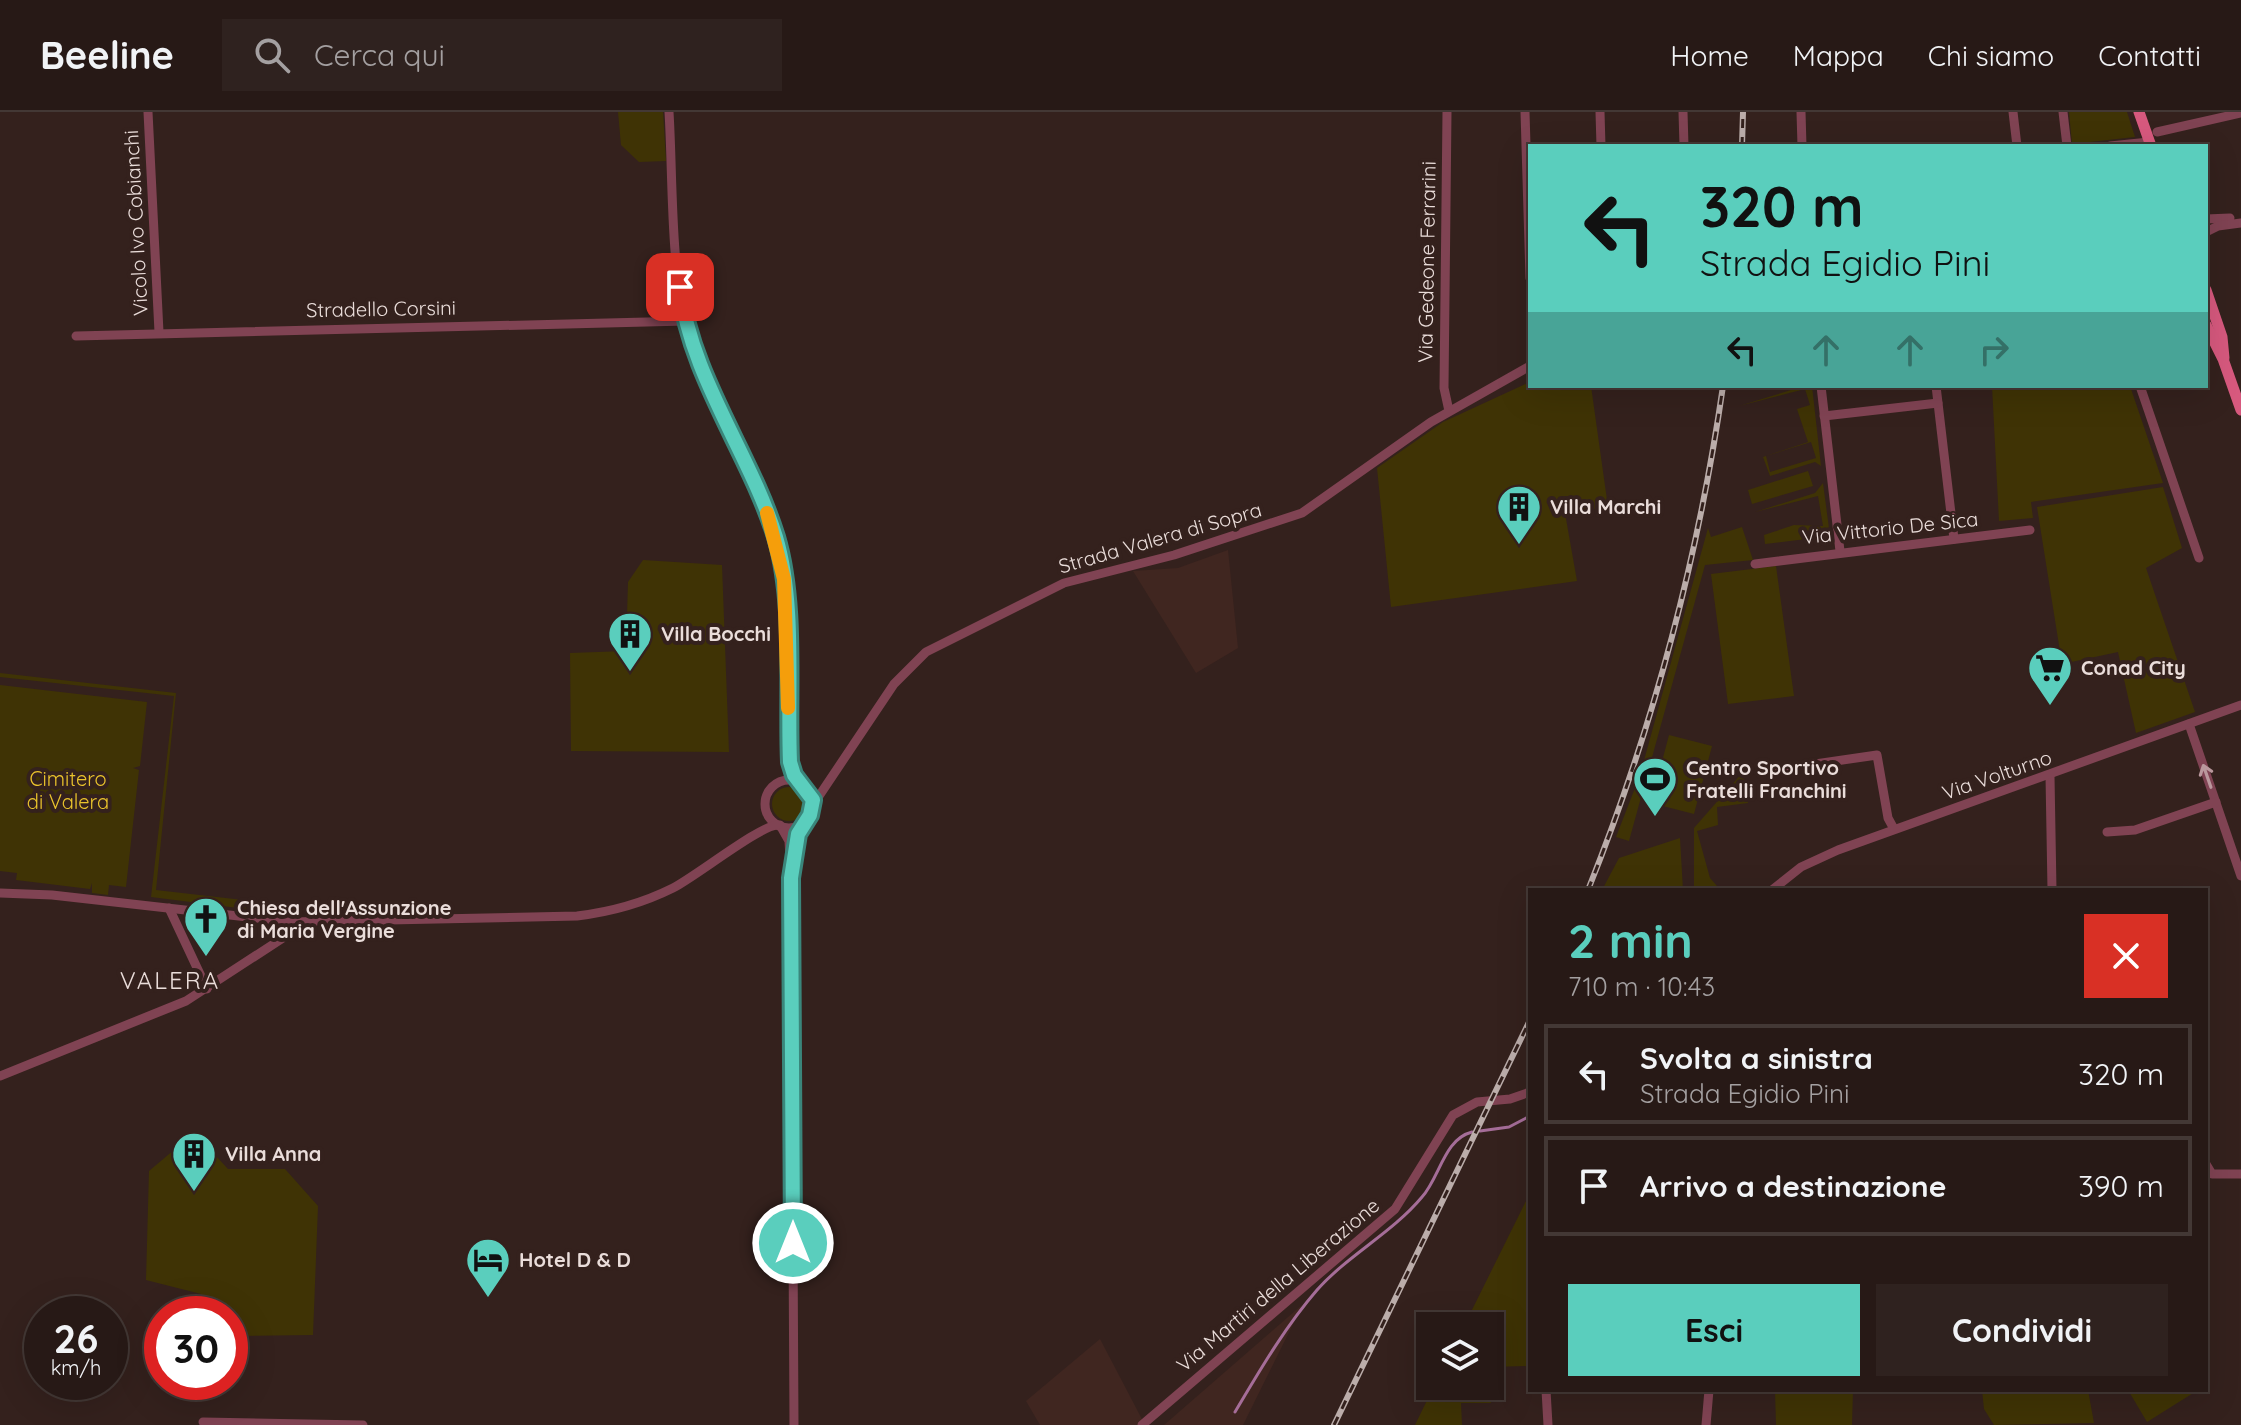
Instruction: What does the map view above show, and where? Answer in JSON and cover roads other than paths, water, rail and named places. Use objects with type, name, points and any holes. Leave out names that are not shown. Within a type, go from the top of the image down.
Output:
[{"type":"main road","points":[[2139,112],[2152,141]]},
{"type":"main road","points":[[2208,296],[2222,337],[2225,363]]},
{"type":"main road","points":[[2208,329],[2225,363],[2241,410]]},
{"type":"street","name":"Vicolo Ivo Cobianchi","points":[[148,112],[159,332]]},
{"type":"street","points":[[669,112],[680,287],[686,321],[762,500],[780,554],[786,599],[790,765],[811,795],[813,805]]},
{"type":"street","name":"Via Gedeone Ferrarini","points":[[1447,112],[1444,388],[1449,411]]},
{"type":"street","points":[[1525,112],[1528,212]]},
{"type":"street","points":[[1600,112],[1601,144]]},
{"type":"street","points":[[1683,112],[1684,144]]},
{"type":"street","points":[[1801,112],[1802,144]]},
{"type":"street","points":[[2013,112],[2017,144]]},
{"type":"street","points":[[2063,112],[2067,144]]},
{"type":"street","points":[[2127,144],[2152,141],[2209,119],[2241,113]]},
{"type":"street","points":[[2208,219],[2241,220]]},
{"type":"street","points":[[2208,231],[2241,220]]},
{"type":"street","name":"Stradello Corsini","points":[[76,336],[686,321]]},
{"type":"street","name":"Strada Valera di Sopra","points":[[791,878],[798,834],[831,775],[899,678],[933,647],[1064,583],[1174,555],[1302,513],[1449,411],[1528,367]]},
{"type":"street","points":[[1821,388],[1840,551]]},
{"type":"street","points":[[1936,388],[1954,539]]},
{"type":"street","points":[[2141,388],[2199,558]]},
{"type":"street","points":[[1824,416],[1938,403]]},
{"type":"street","name":"Via Vittorio De Sica","points":[[1755,564],[1840,551],[2030,530]]},
{"type":"street","name":"Via Volturno","points":[[1775,888],[1818,858],[2241,705]]},
{"type":"street","points":[[2189,724],[2241,876]]},
{"type":"street","points":[[752,834],[765,801],[783,770],[788,729]]},
{"type":"street","points":[[1760,772],[1877,755],[1888,818],[1894,829]]},
{"type":"street","points":[[772,787],[786,780],[816,784],[831,775]]},
{"type":"street","points":[[2050,776],[2052,888]]},
{"type":"street","points":[[765,801],[767,812],[789,839],[791,878],[794,1425]]},
{"type":"street","points":[[2107,832],[2135,830],[2216,802]]},
{"type":"street","points":[[0,893],[296,922],[563,917],[604,912],[674,887],[721,859],[765,826],[793,827],[807,819]]},
{"type":"street","points":[[169,908],[207,989]]},
{"type":"street","points":[[0,1076],[177,1006],[292,932],[296,922]]},
{"type":"street","name":"Via Martiri della Liberazione","points":[[1142,1425],[1395,1209],[1453,1115],[1473,1103],[1510,1099],[1528,1093]]},
{"type":"street","points":[[2208,1167],[2212,1174],[2241,1174]]},
{"type":"street","points":[[1546,1392],[1548,1422]]},
{"type":"street","points":[[1708,1420],[1709,1392]]},
{"type":"street","points":[[203,1422],[363,1425]]},
{"type":"waterway","points":[[1480,1131],[1509,1127],[1528,1117]]},
{"type":"waterway","points":[[1235,1412],[1305,1304],[1329,1277],[1410,1210],[1428,1189],[1455,1142],[1472,1132]]},
{"type":"railway","points":[[1742,144],[1743,112]]},
{"type":"railway","points":[[1589,888],[1633,767],[1670,642],[1700,515],[1723,388]]},
{"type":"railway","points":[[1334,1425],[1528,1024]]},
{"type":"place","name":"Villa Marchi","points":[[1519,546]]},
{"type":"place","name":"Villa Bocchi","points":[[630,673]]},
{"type":"place","name":"Conad City","points":[[2050,707]]},
{"type":"place","name":"Centro Sportivo Fratelli Franchini","points":[[1655,818]]},
{"type":"place","name":"Chiesa dell'Assunzione di Maria Vergine","points":[[206,958]]},
{"type":"place","name":"Villa Anna","points":[[194,1193]]},
{"type":"place","name":"Hotel D & D","points":[[488,1299]]},
{"type":"district","name":"VALERA","points":[[170,981]]},
{"type":"park label","name":"Cimitero di Valera","points":[[68,790]]}]
